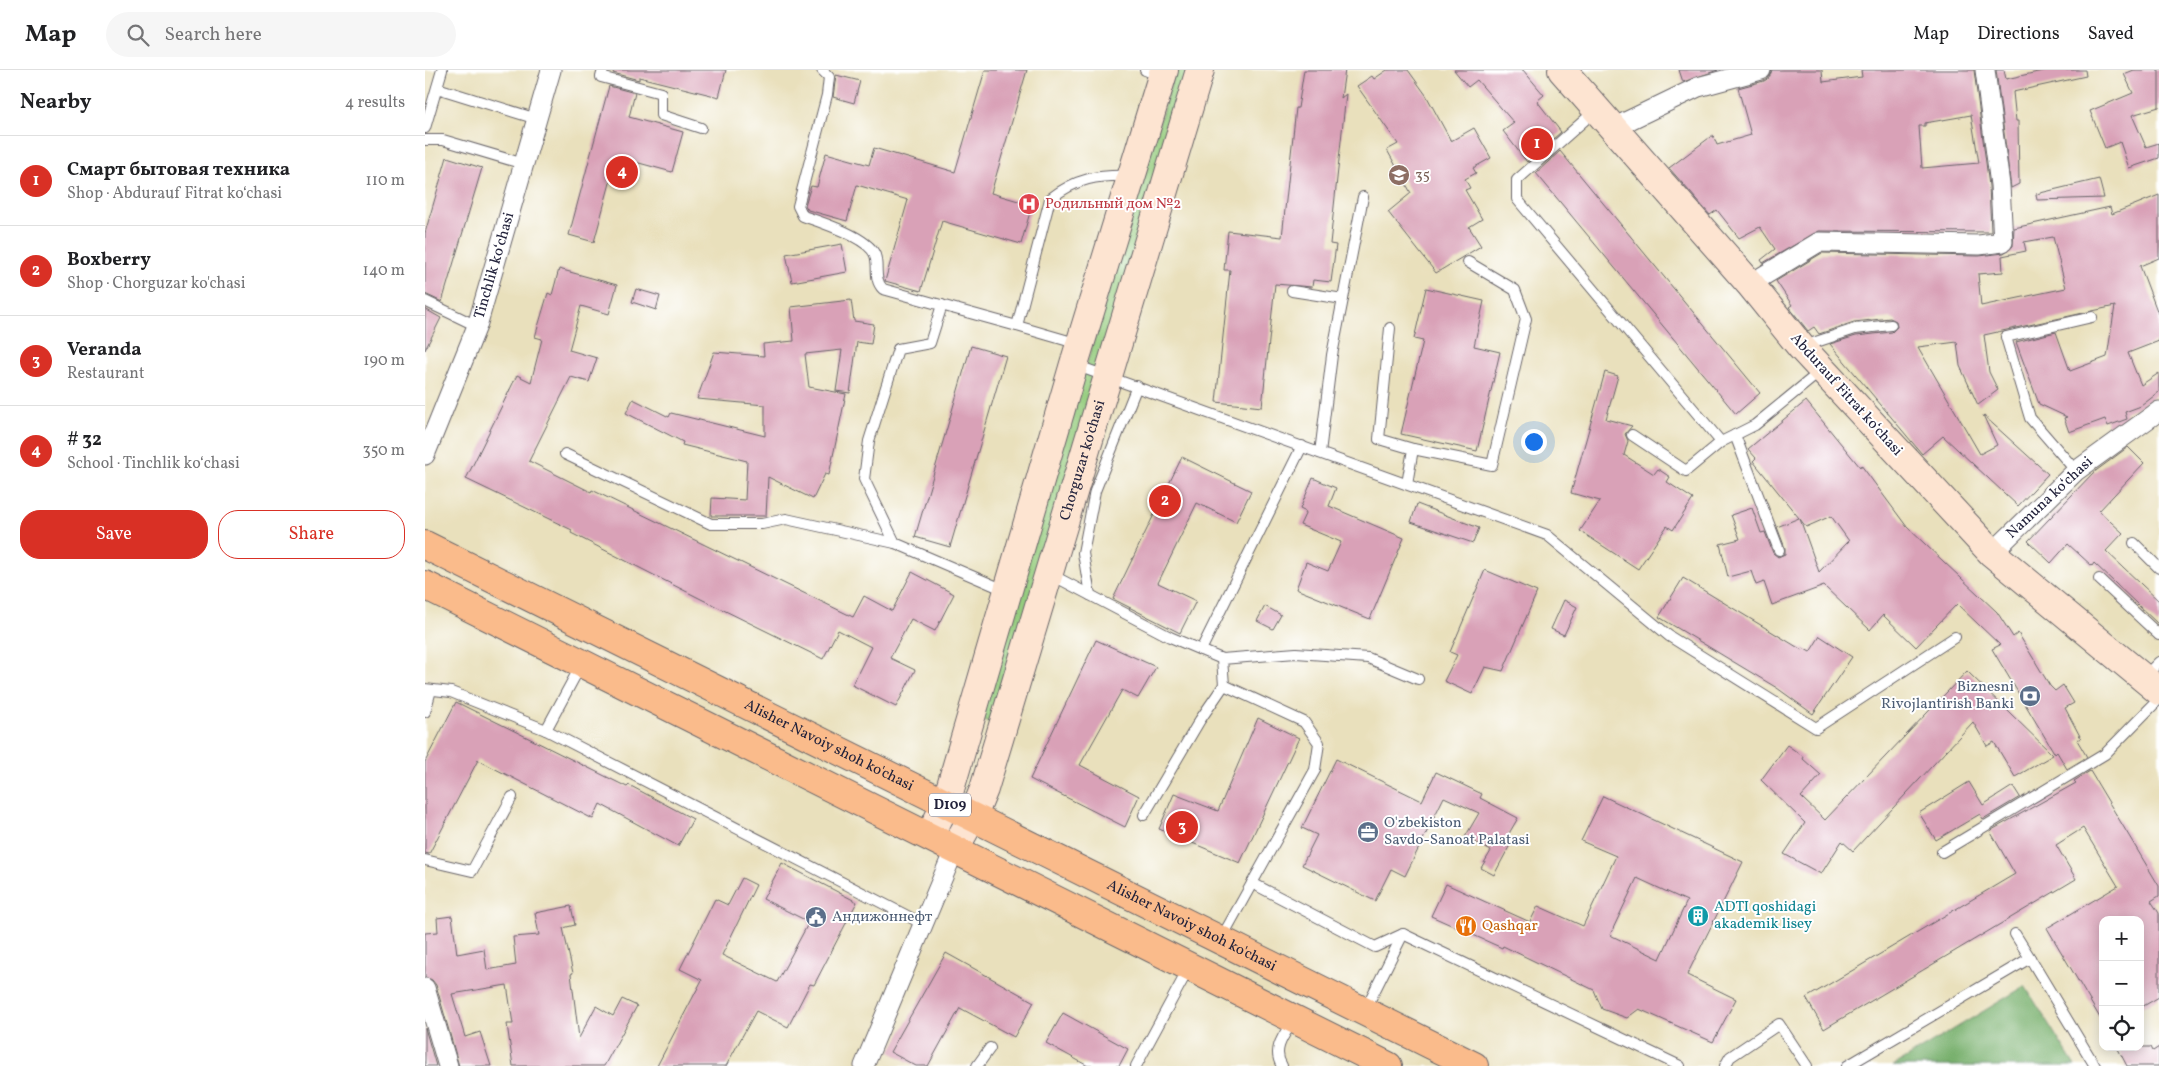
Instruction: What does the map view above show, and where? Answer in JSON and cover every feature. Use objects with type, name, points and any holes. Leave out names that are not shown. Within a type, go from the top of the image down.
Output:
[{"type":"main road","name":"Chorguzar ko'chasi","points":[[955,848],[973,816],[984,789],[1200,70]]},
{"type":"main road","name":"Abdurauf Fitrat koʻchasi","points":[[1562,70],[1750,284],[1822,371],[1992,552],[2155,682]]},
{"type":"main road","points":[[930,836],[946,803],[1131,176],[1157,72]]},
{"type":"main road","name":"Alisher Navoiy shoh ko'chasi","points":[[425,545],[1474,1066]]},
{"type":"main road","name":"D109","points":[[425,585],[955,848],[1388,1066]]},
{"type":"street","name":"Tinchlik kо‘chasi","points":[[425,455],[477,326],[551,70]]},
{"type":"street","points":[[1605,119],[1698,87],[1761,70]]},
{"type":"street","points":[[1750,284],[1819,242],[1979,244],[2003,242],[2000,185],[1985,70]]},
{"type":"street","name":"Namuna koʻchasi","points":[[1992,552],[2076,470],[2159,411]]},
{"type":"street","points":[[867,1065],[955,848]]},
{"type":"street","points":[[425,988],[448,1066]]},
{"type":"lane","points":[[425,128],[442,70]]},
{"type":"lane","points":[[603,70],[601,77],[661,93],[661,115],[701,128]]},
{"type":"lane","points":[[822,70],[829,77],[827,95],[798,206],[799,212],[803,216],[865,242],[874,252],[877,280],[883,288],[1017,326],[1077,354],[1107,376],[1547,535],[1669,636],[1817,728],[1955,637]]},
{"type":"lane","points":[[437,88],[537,118]]},
{"type":"lane","points":[[1605,119],[1517,180],[1517,199],[1721,442]]},
{"type":"lane","points":[[425,140],[443,140],[524,164]]},
{"type":"lane","points":[[1017,326],[1050,198],[1066,186],[1101,175],[1131,176]]},
{"type":"lane","points":[[1319,452],[1332,355],[1363,197]]},
{"type":"lane","points":[[1390,328],[1379,439],[1413,450],[1491,464],[1526,318],[1515,290],[1468,262]]},
{"type":"lane","points":[[1292,291],[1343,299]]},
{"type":"lane","points":[[425,301],[477,326]]},
{"type":"lane","points":[[895,543],[864,479],[869,442],[898,349],[930,342],[942,305]]},
{"type":"lane","points":[[2076,470],[2030,418],[2006,337],[2092,317]]},
{"type":"lane","points":[[1801,347],[1855,329],[1891,326]]},
{"type":"lane","points":[[1632,435],[1687,471],[1721,442],[1755,425],[1822,371]]},
{"type":"lane","points":[[1090,595],[1083,553],[1095,491],[1137,386]]},
{"type":"lane","points":[[1735,435],[1779,550]]},
{"type":"lane","points":[[1201,650],[1302,446]]},
{"type":"lane","points":[[1407,484],[1413,450]]},
{"type":"lane","points":[[565,454],[711,524],[762,524],[786,519],[895,543],[1008,592]]},
{"type":"lane","points":[[2134,544],[2159,568]]},
{"type":"lane","points":[[1048,573],[1170,637],[1222,659],[1296,653],[1368,658],[1418,679]]},
{"type":"lane","points":[[2099,579],[2159,635]]},
{"type":"lane","points":[[1145,815],[1200,720],[1224,686],[1222,659]]},
{"type":"lane","points":[[546,730],[582,663]]},
{"type":"lane","points":[[1942,852],[2105,754],[2155,682]]},
{"type":"lane","points":[[1220,940],[1315,770],[1319,743],[1304,722],[1224,686]]},
{"type":"lane","points":[[425,712],[428,690],[451,692],[546,730],[923,924]]},
{"type":"lane","points":[[425,860],[473,871],[512,797]]},
{"type":"lane","points":[[1252,882],[1375,947],[1403,934]]},
{"type":"lane","points":[[1365,1011],[1403,934]]},
{"type":"lane","points":[[1403,934],[1680,1066]]},
{"type":"lane","points":[[2015,934],[2095,1066]]},
{"type":"lane","points":[[1847,1066],[2030,958]]},
{"type":"lane","points":[[1135,1066],[1191,966]]},
{"type":"lane","points":[[1270,1066],[1277,1048],[1294,1018]]},
{"type":"lane","points":[[1725,1066],[1729,1057],[1779,1024],[1807,1066]]},
{"type":"lane","points":[[977,1066],[990,1048]]},
{"type":"lane","points":[[1277,1048],[1277,1059],[1282,1066]]},
{"type":"green space","points":[[1175,70],[1193,70],[995,724],[980,719]]},
{"type":"green space","points":[[2025,986],[2075,1066],[1893,1066]]},
{"type":"building","points":[[614,70],[726,70],[719,97],[639,77],[639,80],[613,73]]},
{"type":"building","points":[[985,70],[1027,70],[991,193],[1032,205],[1021,244],[942,221],[921,291],[885,281],[908,200],[857,185],[847,221],[808,210],[805,205],[811,186],[817,187],[826,153],[869,165],[874,148],[955,172]]},
{"type":"building","points":[[1304,70],[1345,70],[1341,98],[1346,94],[1330,244],[1336,245],[1331,282],[1313,280],[1312,287],[1275,284],[1262,407],[1216,402],[1230,270],[1224,270],[1228,231],[1282,237],[1296,108],[1298,108]]},
{"type":"building","points":[[1387,70],[1408,70],[1426,95],[1451,141],[1474,128],[1491,158],[1473,168],[1476,173],[1465,179],[1470,188],[1465,190],[1482,219],[1469,227],[1481,246],[1436,273],[1388,212],[1411,193],[1387,150],[1398,144],[1357,86],[1372,76],[1374,79]]},
{"type":"building","points":[[1454,70],[1523,70],[1544,95],[1537,101],[1561,132],[1527,162],[1503,131],[1514,123],[1477,80],[1468,87]]},
{"type":"building","points":[[1679,70],[1718,70],[1683,82]]},
{"type":"building","points":[[1772,70],[1822,70],[1823,82],[1862,77],[1861,70],[1974,70],[1989,186],[1991,232],[1819,231],[1763,263],[1761,260],[1775,249],[1760,227],[1739,238],[1717,210],[1710,215],[1669,168],[1713,135],[1717,145],[1751,135],[1738,88],[1769,78]],"holes":[[[1971,115],[1979,163],[1922,168],[1919,126],[1925,126],[1925,123]]]},
{"type":"building","points":[[1996,70],[2004,70],[2006,79],[2047,70],[2085,70],[2086,76],[2013,92],[2016,121],[2018,121],[2019,184],[2011,188]]},
{"type":"building","points":[[2134,70],[2159,70],[2159,107],[2132,115],[2146,147],[2159,143],[2159,158],[2129,168],[2120,142],[2105,148],[2090,111],[2133,93],[2124,74]]},
{"type":"building","points":[[836,75],[860,81],[854,103],[833,97]]},
{"type":"building","points":[[609,86],[635,93],[629,117],[683,132],[672,172],[617,157],[594,242],[569,235]]},
{"type":"building","points":[[1560,151],[1760,393],[1736,414],[1536,173]]},
{"type":"building","points":[[447,157],[482,168],[442,302],[425,294],[425,233]]},
{"type":"building","points":[[2099,179],[2104,198],[2037,200],[2036,194]]},
{"type":"building","points":[[2159,195],[2159,258],[2140,266],[2159,316],[2159,341],[2128,353],[2141,385],[2159,373],[2159,392],[2141,406],[2125,412],[2127,419],[2108,426],[2105,419],[2069,432],[2064,418],[2067,417],[2039,404],[2016,342],[2056,332],[2070,371],[2107,357],[2115,306],[1984,335],[1989,372],[1998,390],[1978,405],[1960,366],[1957,342],[1918,347],[1980,454],[1997,445],[1983,415],[2048,474],[2018,506],[1943,436],[1922,454],[1830,344],[1856,336],[1892,332],[1897,327],[1896,321],[1890,318],[1854,322],[1819,334],[1814,327],[1808,331],[1789,307],[1792,305],[1776,281],[1822,253],[1979,256],[2004,253],[2013,246],[2014,228],[2110,207],[2112,214]],"holes":[[[2053,237],[2066,288],[1981,306],[1978,274],[2003,272],[2002,256],[2026,251],[2024,242]]]},
{"type":"building","points":[[842,244],[847,272],[792,282],[786,254]]},
{"type":"building","points":[[559,269],[617,285],[609,314],[581,306],[569,350],[597,358],[589,382],[571,377],[529,461],[853,617],[864,596],[892,611],[912,572],[954,594],[935,631],[911,619],[890,658],[915,670],[896,707],[852,685],[871,647],[838,630],[823,659],[571,533],[572,530],[466,479],[517,375],[531,382],[542,339],[535,337],[548,293],[552,295]]},
{"type":"building","points":[[1426,288],[1484,301],[1474,346],[1500,352],[1477,451],[1401,434],[1423,341],[1414,339]]},
{"type":"building","points":[[636,289],[660,296],[656,310],[632,302]]},
{"type":"building","points":[[851,300],[854,321],[874,324],[871,344],[857,342],[850,393],[836,391],[842,350],[805,354],[809,387],[846,394],[829,475],[825,474],[813,499],[768,477],[766,516],[711,516],[712,498],[745,500],[747,461],[682,445],[683,442],[626,413],[633,399],[669,417],[671,413],[765,436],[765,405],[697,399],[714,352],[764,356],[763,344],[794,341],[791,307]]},
{"type":"building","points":[[425,309],[441,318],[425,350]]},
{"type":"building","points":[[971,346],[1006,356],[950,547],[915,537]]},
{"type":"building","points":[[1605,372],[1618,376],[1606,419],[1632,426],[1625,434],[1628,441],[1624,455],[1654,474],[1658,469],[1670,477],[1667,482],[1693,499],[1673,530],[1667,526],[1638,569],[1580,531],[1600,501],[1571,493]]},
{"type":"building","points":[[1806,401],[1860,467],[1861,465],[1907,527],[1997,612],[2013,637],[2018,633],[2050,686],[2055,691],[2063,685],[2074,703],[2065,708],[2081,738],[2077,740],[2087,757],[2067,769],[2057,752],[2055,754],[1992,649],[2000,645],[1957,604],[1916,647],[1883,615],[1870,630],[1824,586],[1772,605],[1764,582],[1756,585],[1751,571],[1728,577],[1720,544],[1740,539],[1731,515],[1752,508],[1761,533],[1765,532],[1773,553],[1778,557],[1785,554],[1785,548],[1777,527],[1799,518],[1753,461],[1756,458],[1748,449]],"holes":[[[1831,516],[1849,541],[1819,572],[1800,519],[1806,527]]]},
{"type":"building","points":[[2128,447],[2144,463],[2099,511],[2123,533],[2106,551],[2159,601],[2159,625],[2094,563],[2092,566],[2068,544],[2051,563],[2028,541],[2093,473]]},
{"type":"building","points":[[1182,457],[1251,491],[1236,522],[1197,503],[1158,583],[1196,601],[1180,633],[1113,599]]},
{"type":"building","points":[[1313,478],[1336,488],[1329,506],[1404,538],[1370,619],[1296,589],[1306,562],[1328,571],[1341,542],[1300,525],[1306,512],[1300,509]]},
{"type":"building","points":[[1417,504],[1479,528],[1473,543],[1411,522]]},
{"type":"building","points":[[1485,570],[1537,592],[1503,671],[1485,667],[1472,694],[1444,681],[1457,655],[1450,652]]},
{"type":"building","points":[[1683,578],[1802,650],[1803,648],[1810,652],[1820,636],[1852,657],[1813,714],[1777,688],[1659,617]]},
{"type":"building","points":[[1564,600],[1577,607],[1564,635],[1551,629]]},
{"type":"building","points":[[1265,606],[1281,615],[1273,629],[1257,621]]},
{"type":"building","points":[[1096,640],[1156,667],[1138,698],[1122,690],[1080,765],[1139,796],[1125,827],[1030,779]]},
{"type":"building","points":[[1967,671],[2053,755],[2015,777],[1994,742],[1987,746],[1973,722],[1853,851],[1842,841],[1821,874],[1784,854],[1805,823],[1761,780],[1787,745],[1804,757],[1803,759],[1821,775],[1801,797],[1825,820]]},
{"type":"building","points":[[456,702],[627,787],[629,785],[693,819],[678,846],[600,804],[593,819],[478,760],[429,854],[425,853],[425,762]]},
{"type":"building","points":[[1258,718],[1299,738],[1240,863],[1159,829],[1174,794],[1218,811]]},
{"type":"building","name":"O'zbekiston Savdo-Sanoat Palatasi","points":[[1336,759],[1422,801],[1436,772],[1482,794],[1480,798],[1518,818],[1504,842],[1510,845],[1494,875],[1481,868],[1491,851],[1465,837],[1479,813],[1444,797],[1405,876],[1391,869],[1375,901],[1302,865],[1317,835],[1302,828]]},
{"type":"building","points":[[2090,771],[2159,886],[2159,896],[2151,901],[2159,913],[2159,997],[2144,1006],[2144,916],[2099,916],[2099,1016],[2047,928],[2118,886],[2083,828],[2056,845],[2076,879],[1824,1029],[1806,998],[2015,874],[1990,831],[2076,783],[2074,781]]},
{"type":"building","points":[[1969,782],[1983,805],[2013,786],[2020,797],[1983,819],[1980,814],[1936,840],[1919,813]]},
{"type":"building","name":"ADTI qoshidagi akademik lisey","points":[[1603,796],[1743,862],[1687,975],[1736,999],[1713,1042],[1639,1009],[1627,1018],[1602,1009],[1594,990],[1503,946],[1502,948],[1431,916],[1446,884],[1530,922],[1538,906],[1583,926],[1616,856],[1581,841]],"holes":[[[1637,878],[1687,901],[1660,959],[1610,935]]]},
{"type":"building","points":[[782,863],[857,902],[814,985],[810,984],[788,1027],[756,1011],[726,1066],[657,1066],[702,980],[680,969],[715,899],[728,905],[742,878],[756,885],[722,955],[777,982],[809,922],[763,899]]},
{"type":"building","points":[[571,906],[575,925],[563,928],[573,973],[571,974],[579,1038],[596,1006],[613,1016],[622,999],[637,1006],[604,1066],[513,1066],[507,1024],[513,1024],[507,985],[452,994],[465,1037],[480,1032],[491,1066],[459,1066],[436,985],[432,980],[425,977],[425,933],[438,932],[437,918],[452,916],[457,954],[484,949],[487,970],[516,965],[513,937],[539,935],[535,913]]},
{"type":"building","points":[[946,953],[1034,1002],[1014,1037],[960,1008],[928,1066],[916,1066],[890,1052]]},
{"type":"building","points":[[1063,1013],[1128,1049],[1119,1066],[1088,1066],[1046,1043]]},
{"type":"building","points":[[425,1028],[436,1066],[425,1066]]},
{"type":"building","points":[[2144,1047],[2151,1047],[2153,1051],[2159,1047],[2159,1066],[2127,1066],[2119,1051],[2144,1051]]},
{"type":"place","name":"Смарт бытовая техника","points":[[1537,144]]},
{"type":"place","name":"# 32","points":[[622,172]]},
{"type":"place","name":"35","points":[[1399,175]]},
{"type":"place","name":"Родильный дом №2","points":[[1029,204]]},
{"type":"place","name":"Boxberry","points":[[1165,501]]},
{"type":"place","name":"Biznesni Rivojlantirish Banki","points":[[2030,696]]},
{"type":"place","name":"Veranda","points":[[1182,827]]},
{"type":"place","name":"O'zbekiston Savdo-Sanoat Palatasi","points":[[1368,832]]},
{"type":"place","name":"ADTI qoshidagi akademik lisey","points":[[1698,916]]},
{"type":"place","name":"Андижоннефт","points":[[816,917]]},
{"type":"place","name":"Qashqar","points":[[1466,926]]}]
